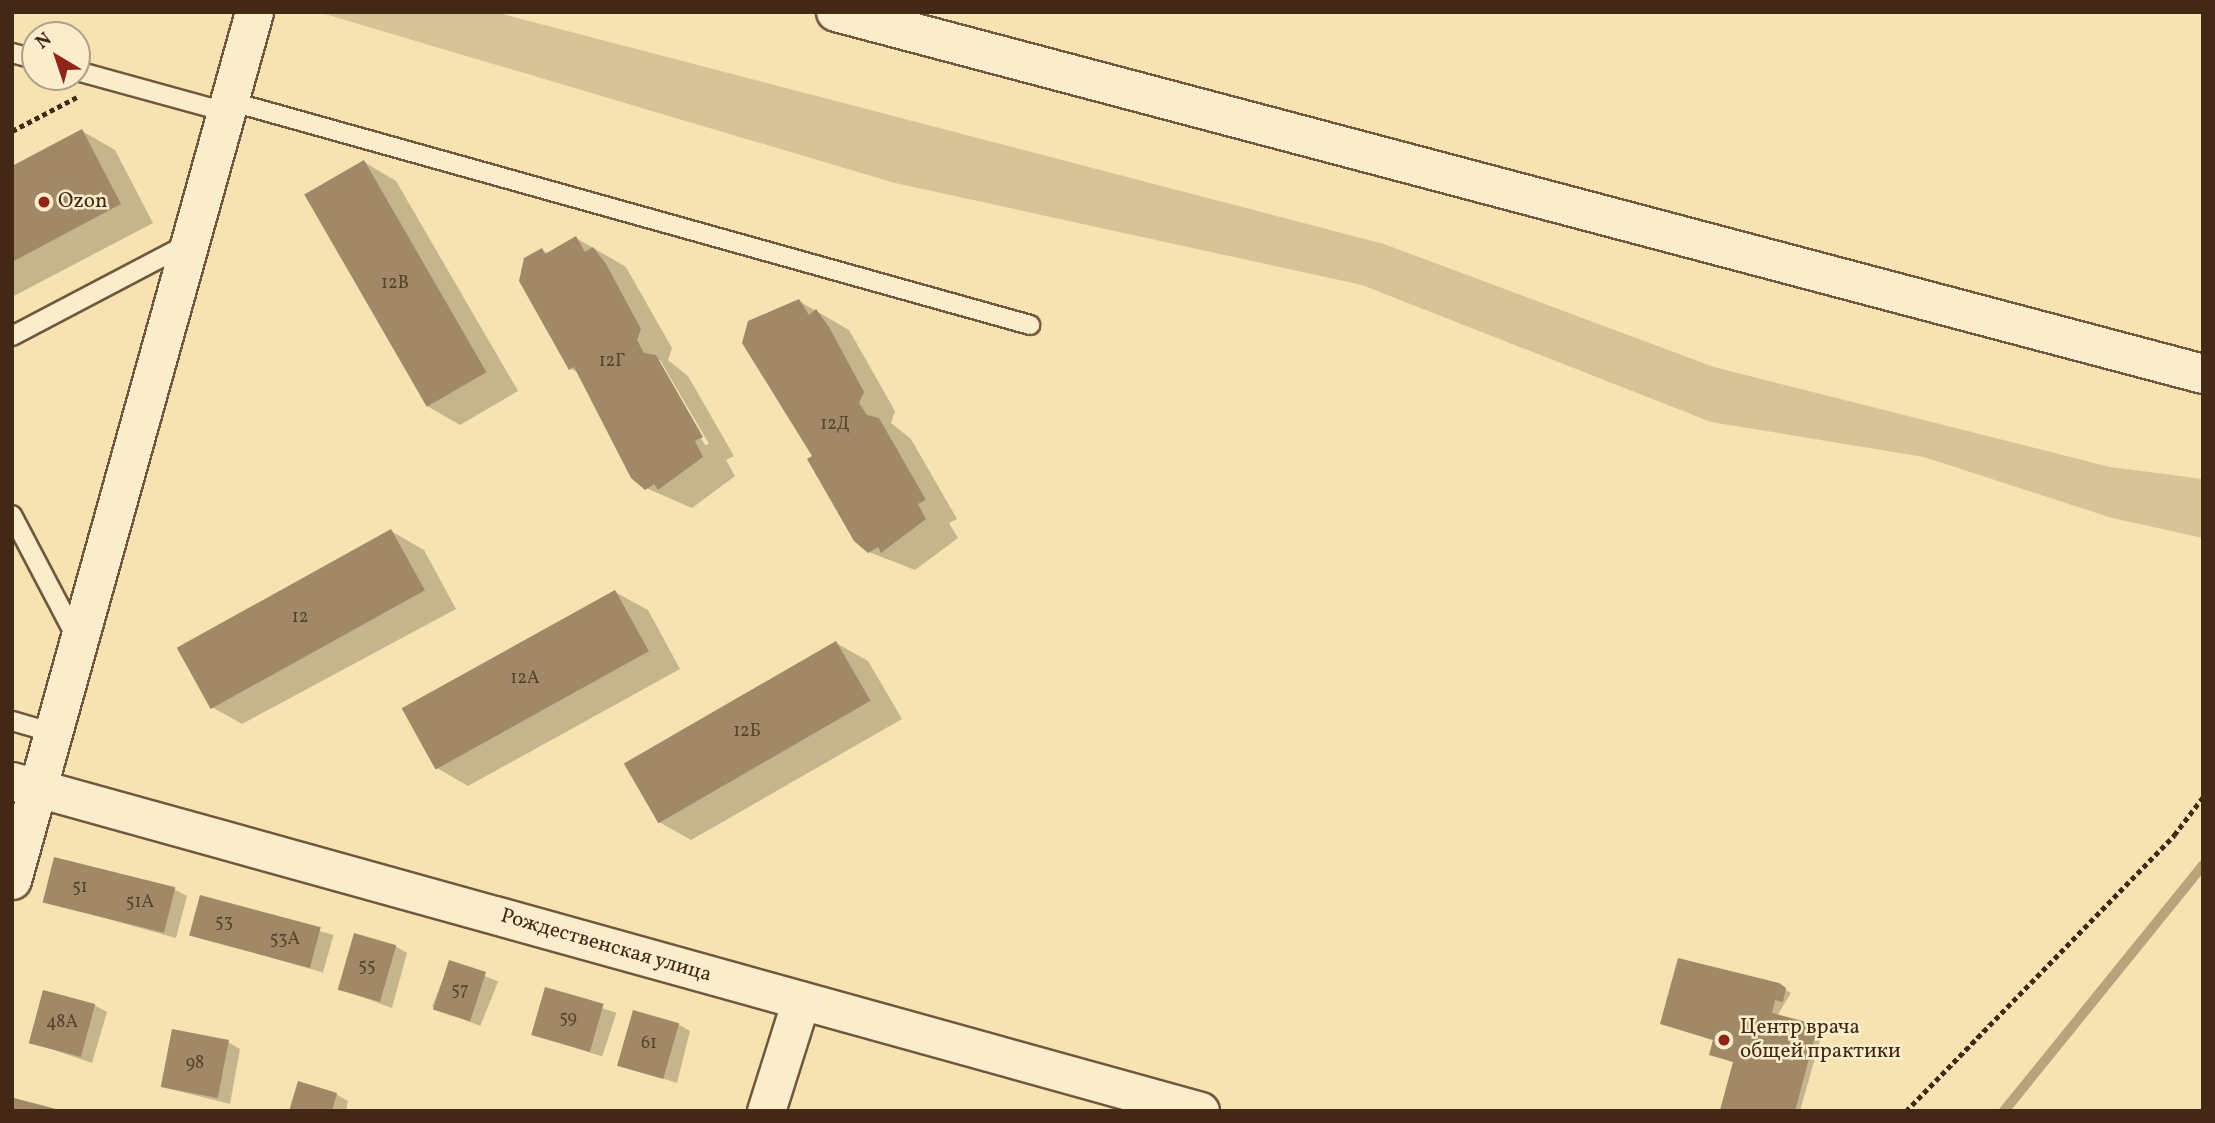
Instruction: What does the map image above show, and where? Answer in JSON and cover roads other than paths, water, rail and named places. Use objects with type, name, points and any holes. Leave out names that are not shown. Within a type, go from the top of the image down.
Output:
[{"type":"street","points":[[12,880],[25,784],[54,733],[254,12]]},
{"type":"street","points":[[835,12],[2203,373]]},
{"type":"street","name":"Рождественская улица","points":[[25,784],[1200,1111]]},
{"type":"street","points":[[766,1111],[801,1000]]},
{"type":"lane","points":[[91,75],[227,106],[1030,325]]},
{"type":"lane","points":[[12,336],[190,243]]},
{"type":"lane","points":[[12,515],[79,642]]},
{"type":"lane","points":[[12,721],[54,733]]},
{"type":"waterway","points":[[2004,1111],[2203,865]]},
{"type":"place","name":"Ozon","points":[[44,202]]},
{"type":"place","name":"Центр врача общей практики","points":[[1724,1040]]}]
